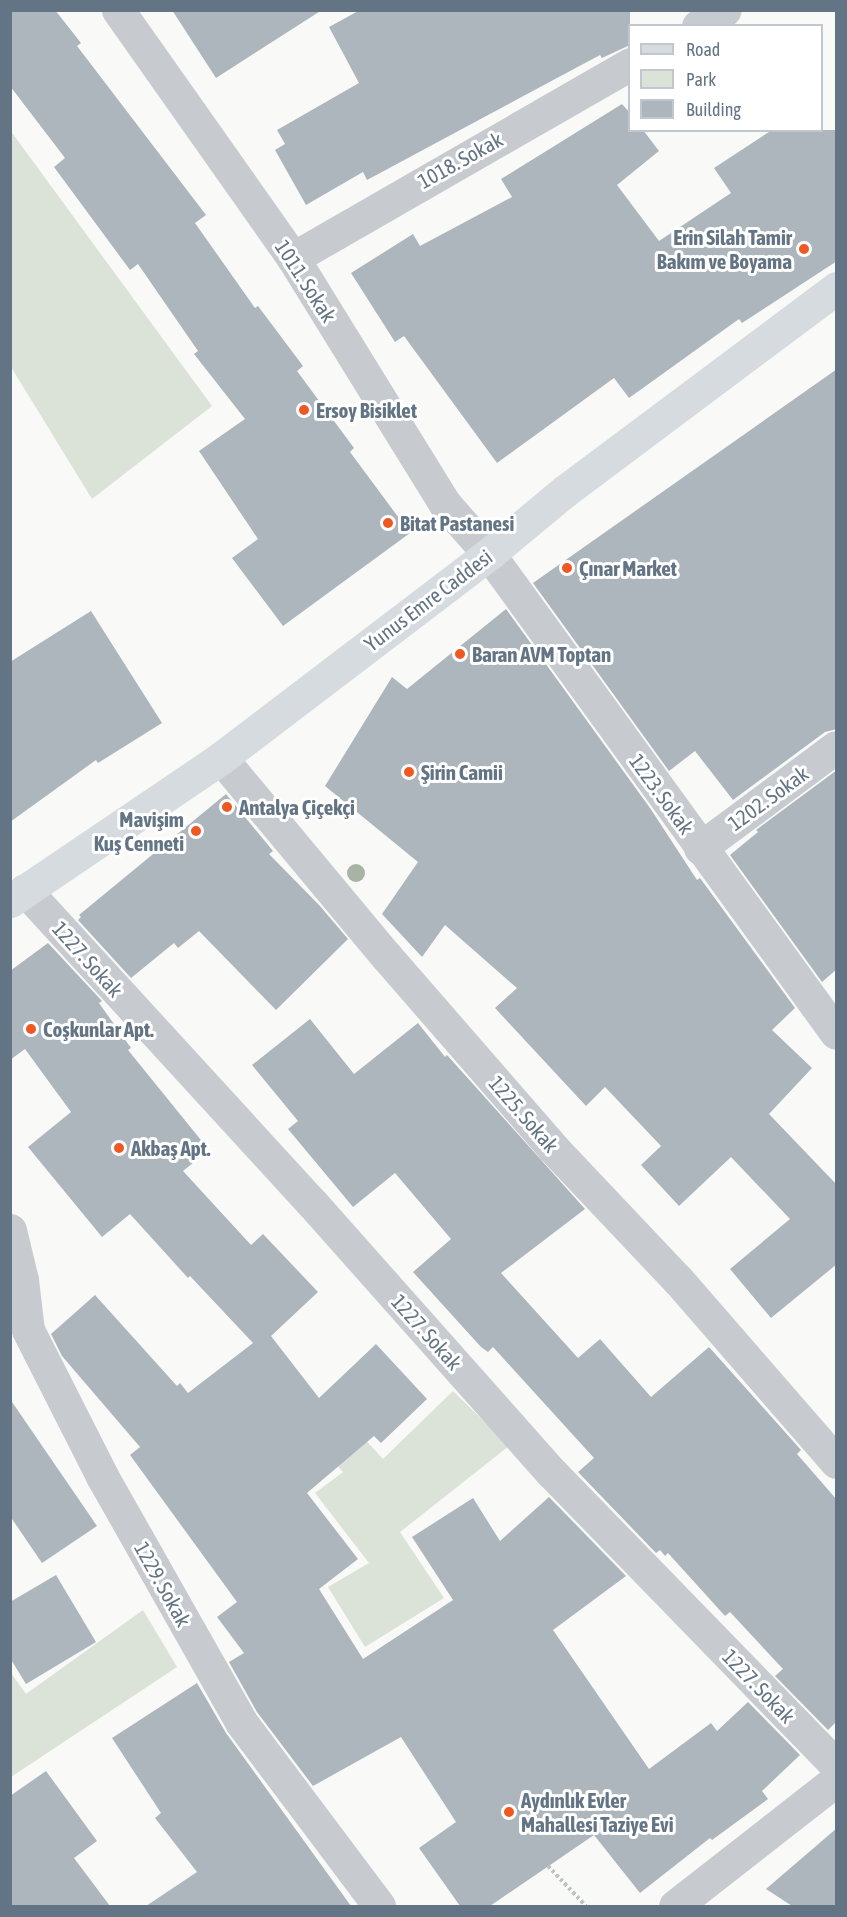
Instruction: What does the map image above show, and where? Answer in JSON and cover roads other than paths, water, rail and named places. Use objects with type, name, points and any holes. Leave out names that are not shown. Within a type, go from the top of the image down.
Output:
[{"type":"main road","name":"Yunus Emre Caddesi","points":[[18,896],[221,758],[489,554],[564,491],[837,288]]},
{"type":"street","name":"1011. Sokak","points":[[118,10],[293,258],[445,504],[489,554]]},
{"type":"street","points":[[701,24],[725,10]]},
{"type":"street","name":"1018. Sokak","points":[[293,258],[628,65]]},
{"type":"street","name":"1223. Sokak","points":[[489,554],[700,848],[837,1033]]},
{"type":"street","name":"1202. Sokak","points":[[700,848],[837,747]]},
{"type":"street","name":"1225. Sokak","points":[[221,758],[387,957],[546,1140],[678,1280],[837,1462]]},
{"type":"street","name":"1227. Sokak","points":[[18,896],[312,1203],[551,1472],[837,1765]]},
{"type":"street","name":"1229. Sokak","points":[[10,1230],[22,1280],[28,1330],[102,1476],[241,1722],[380,1906]]},
{"type":"street","points":[[675,1906],[837,1780]]},
{"type":"place","name":"Erin Silah Tamir Bakım ve Boyama","points":[[804,249]]},
{"type":"place","name":"Ersoy Bisiklet","points":[[304,410]]},
{"type":"place","name":"Bitat Pastanesi","points":[[388,523]]},
{"type":"place","name":"Çınar Market","points":[[567,568]]},
{"type":"place","name":"Baran AVM Toptan","points":[[460,654]]},
{"type":"place","name":"Şirin Camii","points":[[409,772]]},
{"type":"place","name":"Antalya Çiçekçi","points":[[227,807]]},
{"type":"place","name":"Mavişim Kuş Cenneti","points":[[196,831]]},
{"type":"place","name":"Coşkunlar Apt.","points":[[31,1029]]},
{"type":"place","name":"Akbaş Apt.","points":[[119,1148]]},
{"type":"place","name":"Aydınlık Evler Mahallesi Taziye Evi","points":[[509,1812]]}]
